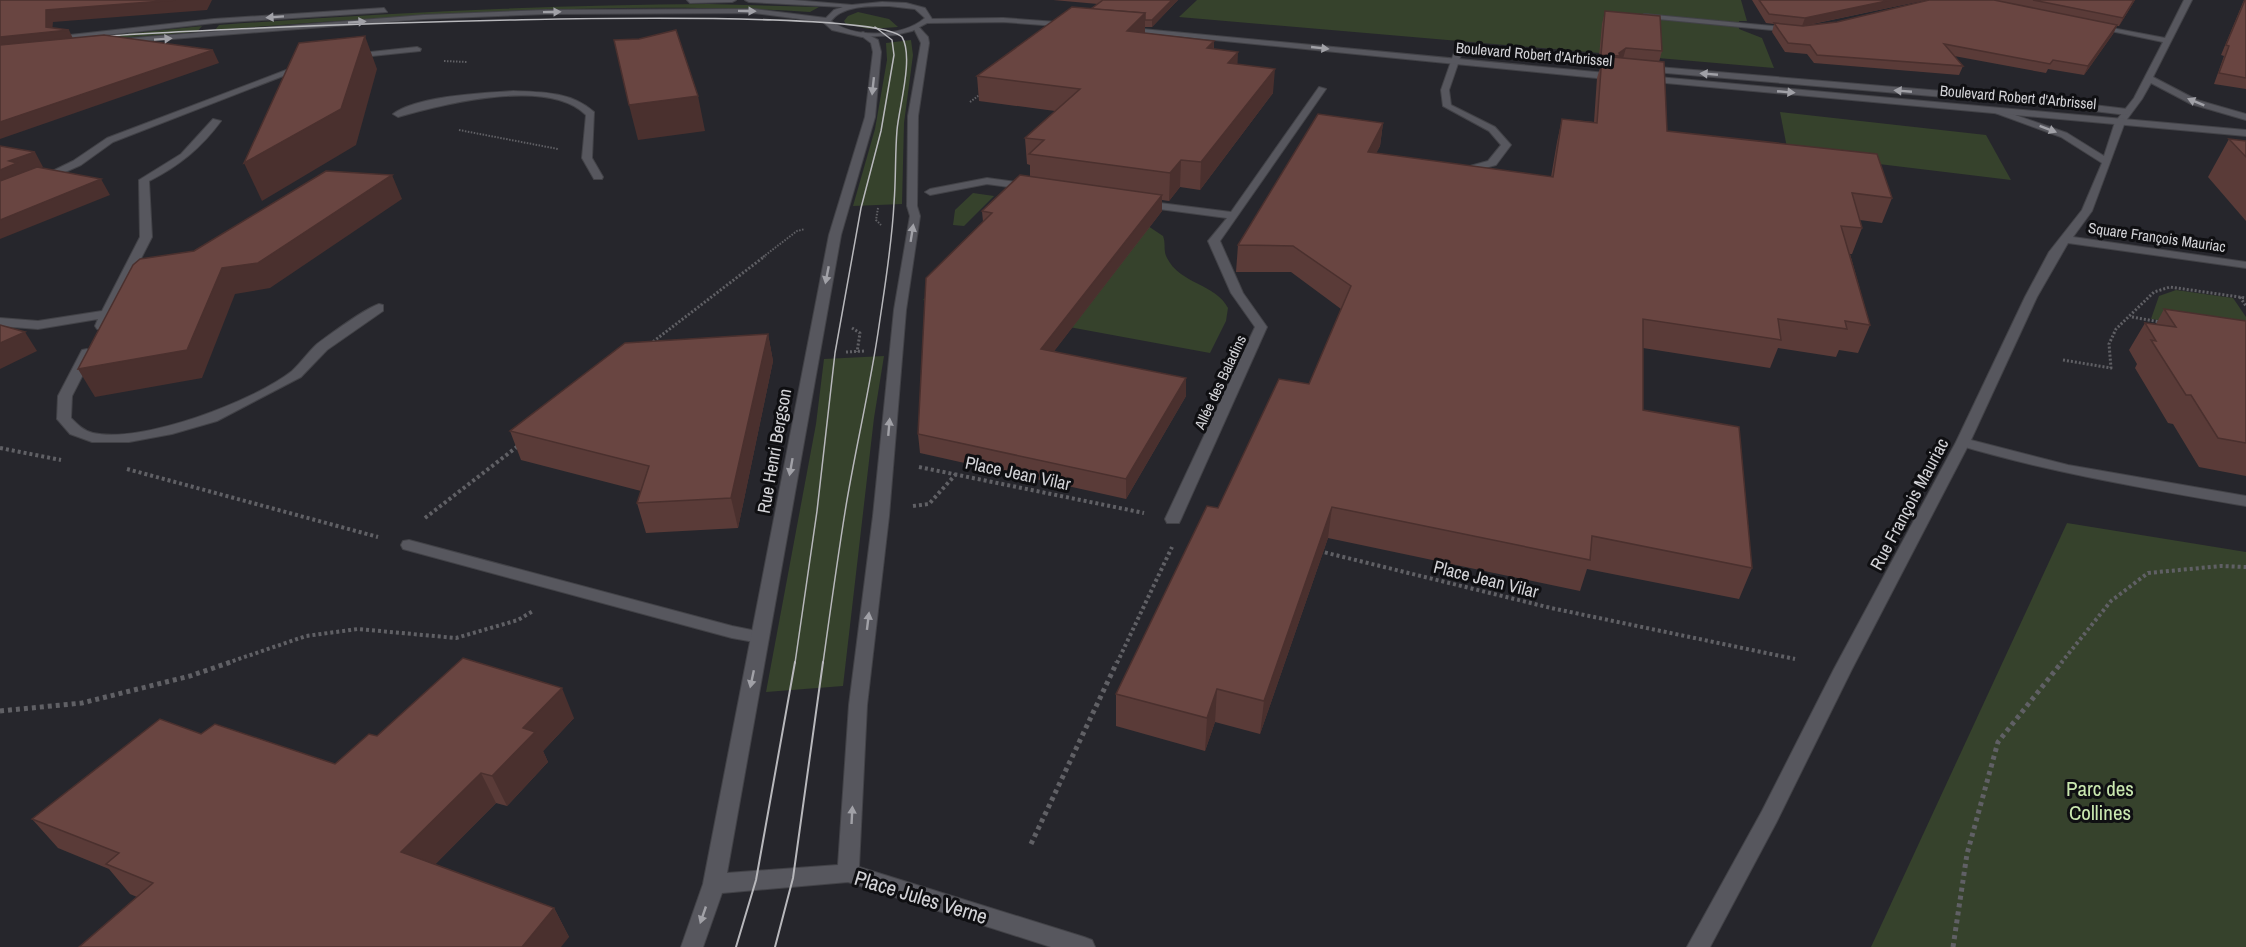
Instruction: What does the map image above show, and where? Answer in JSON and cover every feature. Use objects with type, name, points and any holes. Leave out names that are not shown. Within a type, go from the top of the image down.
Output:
[{"type":"street","points":[[685,1],[732,0]]},
{"type":"street","points":[[749,0],[861,6],[906,2],[924,10],[925,43],[913,118],[912,206],[915,216],[900,310],[881,516],[858,705],[849,873]]},
{"type":"street","name":"Rue François Mauriac","points":[[1698,947],[1769,817],[1843,669],[1963,442],[1990,379],[2031,297],[2065,239],[2087,211],[2120,122],[2139,99],[2188,0]]},
{"type":"street","points":[[502,4],[579,3]]},
{"type":"street","points":[[116,42],[424,17],[546,12],[754,11],[826,20],[840,11],[861,6]]},
{"type":"street","points":[[44,40],[214,21],[389,9]]},
{"type":"street","points":[[1647,16],[1800,30]]},
{"type":"street","points":[[826,20],[830,27],[863,34],[898,32],[924,21],[1078,21]]},
{"type":"street","name":"Boulevard Robert d'Arbrissel","points":[[1124,21],[1623,77]]},
{"type":"street","points":[[2090,26],[2167,41]]},
{"type":"street","name":"Boulevard Robert d'Arbrissel","points":[[1112,28],[1457,57],[1541,60]]},
{"type":"street","name":"Rue Henri Bergson","points":[[714,884],[836,235],[870,117],[877,52],[875,42],[863,34]]},
{"type":"street","points":[[340,57],[417,49]]},
{"type":"street","points":[[1449,177],[1465,169],[1492,163],[1506,145],[1492,129],[1447,106],[1445,90],[1457,57]]},
{"type":"street","points":[[33,182],[77,162],[110,140],[311,64]]},
{"type":"street","name":"Boulevard Robert d'Arbrissel","points":[[1635,68],[2060,104],[2246,124]]},
{"type":"street","name":"Boulevard Robert d'Arbrissel","points":[[1635,78],[2246,133]]},
{"type":"street","points":[[2148,78],[2194,102],[2246,117]]},
{"type":"street","points":[[1128,201],[1234,216],[1322,89]]},
{"type":"street","points":[[398,114],[414,107],[489,95],[538,95],[578,102],[591,114],[587,158],[598,177]]},
{"type":"street","points":[[1992,110],[2064,135],[2107,162]]},
{"type":"street","points":[[216,121],[195,148],[179,161],[144,180],[146,237],[65,396],[64,419],[75,431],[92,438],[129,438],[172,430],[212,418],[296,374],[322,347],[379,308]]},
{"type":"street","points":[[930,192],[987,181],[1046,190]]},
{"type":"street","name":"Allée des Baladins","points":[[1173,519],[1261,327],[1237,292],[1214,242],[1234,216]]},
{"type":"street","name":"Square François Mauriac","points":[[2065,239],[2246,265]]},
{"type":"street","points":[[0,322],[38,325],[107,314]]},
{"type":"street","points":[[1963,442],[2030,462],[2072,471],[2246,501]]},
{"type":"street","points":[[402,544],[760,638]]},
{"type":"street","name":"Place Jules Verne","points":[[714,884],[849,873],[1084,947]]},
{"type":"street","points":[[692,947],[714,884]]},
{"type":"path","points":[[970,102],[989,88]]},
{"type":"path","points":[[455,130],[588,155]]},
{"type":"path","points":[[878,207],[876,220],[881,225]]},
{"type":"path","points":[[649,345],[797,231],[814,228]]},
{"type":"path","points":[[2063,360],[2111,368],[2109,344],[2116,329],[2131,317],[2154,292],[2170,286],[2246,298]]},
{"type":"path","points":[[2239,297],[2246,306]]},
{"type":"path","points":[[2131,317],[2165,322]]},
{"type":"path","points":[[852,328],[860,333],[857,352]]},
{"type":"path","points":[[846,352],[866,351]]},
{"type":"path","points":[[124,468],[402,544],[527,439]]},
{"type":"path","points":[[0,448],[63,460]]},
{"type":"path","name":"Place Jean Vilar","points":[[927,468],[1173,519]]},
{"type":"path","points":[[908,507],[928,504],[957,474]]},
{"type":"path","points":[[1031,844],[1172,549],[1173,519]]},
{"type":"path","name":"Place Jean Vilar","points":[[1310,549],[1551,608],[1795,659]]},
{"type":"path","points":[[1953,947],[1967,854],[1998,742],[2111,600],[2148,573],[2221,566],[2246,567]]},
{"type":"path","points":[[0,711],[82,703],[104,698],[190,676],[306,636],[358,629],[456,638],[518,620],[570,589]]},
{"type":"green space","points":[[1197,0],[1741,0],[1747,21],[1739,21],[1739,29],[1762,38],[1774,68],[1179,17]]},
{"type":"green space","points":[[709,4],[819,7],[810,12],[587,8],[363,19],[215,30],[219,25],[402,13]]},
{"type":"green space","points":[[858,12],[889,19],[898,27],[869,29],[846,24],[844,21],[848,16]]},
{"type":"green space","points":[[202,26],[197,32],[0,47]]},
{"type":"green space","points":[[911,40],[913,55],[904,123],[902,204],[853,206],[875,129],[887,60],[886,43]]},
{"type":"green space","points":[[1780,112],[1986,135],[2011,180],[1788,153]]},
{"type":"green space","points":[[973,193],[994,196],[964,226],[953,225],[955,210]]},
{"type":"green space","points":[[1148,226],[1163,236],[1166,255],[1173,267],[1189,279],[1207,288],[1228,308],[1226,321],[1210,353],[923,300],[992,230]]},
{"type":"green space","points":[[2176,290],[2233,298],[2246,317],[2246,333],[2151,319],[2159,296]]},
{"type":"green space","points":[[884,356],[874,418],[843,686],[766,692],[816,424],[824,359]]},
{"type":"green space","name":"Parc des Collines","points":[[2067,523],[2246,552],[2246,947],[1871,947]]},
{"type":"building","points":[[0,0],[176,0],[46,10],[46,27],[69,30],[0,37]]},
{"type":"building","points":[[1103,0],[1172,0],[1152,20],[1145,20],[1145,13],[1091,9]]},
{"type":"building","points":[[1759,0],[1891,0],[1805,18],[1769,14]]},
{"type":"building","points":[[1929,0],[1994,0],[2117,25],[2088,66],[2053,60],[2050,64],[1944,44],[1963,66],[1817,55],[1810,45],[1788,43],[1774,23],[1803,26],[1837,22]]},
{"type":"building","points":[[2033,0],[2134,0],[2123,18]]},
{"type":"building","points":[[2245,0],[2246,78],[2219,73],[2229,46],[2226,45]]},
{"type":"building","points":[[1072,7],[1145,13],[1127,31],[1214,41],[1207,48],[1238,52],[1228,63],[1275,69],[1201,162],[1181,160],[1170,173],[1029,154],[1044,140],[1025,138],[1080,89],[977,76]]},
{"type":"building","points":[[1605,11],[1660,16],[1662,51],[1626,48],[1619,53],[1620,56],[1601,55]]},
{"type":"building","points":[[676,30],[698,96],[629,105],[614,40],[639,39]]},
{"type":"building","points":[[104,35],[213,50],[0,122],[0,45]]},
{"type":"building","points":[[365,36],[341,109],[244,163],[299,43]]},
{"type":"building","points":[[1602,56],[1664,62],[1667,131],[1877,154],[1892,198],[1852,193],[1862,228],[1841,226],[1870,325],[1845,321],[1847,329],[1778,319],[1781,340],[1643,319],[1643,410],[1739,427],[1752,568],[1592,536],[1590,560],[1332,507],[1264,701],[1217,689],[1207,718],[1116,694],[1207,506],[1218,508],[1279,379],[1309,384],[1351,286],[1293,246],[1238,245],[1318,114],[1383,123],[1368,152],[1553,177],[1562,119],[1597,123]]},
{"type":"building","points":[[2229,139],[2246,141],[2246,157]]},
{"type":"building","points":[[0,146],[35,152],[9,161],[17,163],[0,170]]},
{"type":"building","points":[[37,167],[101,179],[0,220],[0,181]]},
{"type":"building","points":[[326,171],[392,175],[258,263],[222,268],[187,350],[78,369],[133,265],[140,259],[194,251]]},
{"type":"building","points":[[1020,175],[1162,195],[1041,349],[1186,378],[1126,479],[918,434],[926,278],[992,213],[982,211]]},
{"type":"building","points":[[2164,309],[2246,321],[2246,443],[2218,438],[2191,395],[2186,395],[2151,340],[2156,341],[2145,323],[2176,327]]},
{"type":"building","points":[[0,325],[25,332],[0,343]]},
{"type":"building","points":[[768,334],[731,498],[637,503],[649,466],[510,431],[625,343]]},
{"type":"building","points":[[463,658],[562,688],[523,728],[535,732],[492,776],[481,773],[401,852],[554,908],[522,947],[79,947],[153,883],[106,864],[119,853],[32,819],[160,719],[201,734],[215,724],[335,764],[369,734],[377,736]]},
{"type":"tram line","points":[[95,37],[385,23],[656,18],[773,20],[860,26],[881,31]]},
{"type":"tram line","points":[[875,27],[881,31]]},
{"type":"tram line","points":[[795,663],[817,511],[835,353],[861,208],[881,131],[894,55],[892,40],[881,31]]},
{"type":"tram line","points":[[823,663],[845,512],[875,350],[893,218],[897,130],[907,57],[902,37],[881,31]]},
{"type":"tram line","points":[[736,947],[756,880],[795,662]]},
{"type":"tram line","points":[[775,947],[793,878],[823,662]]}]
